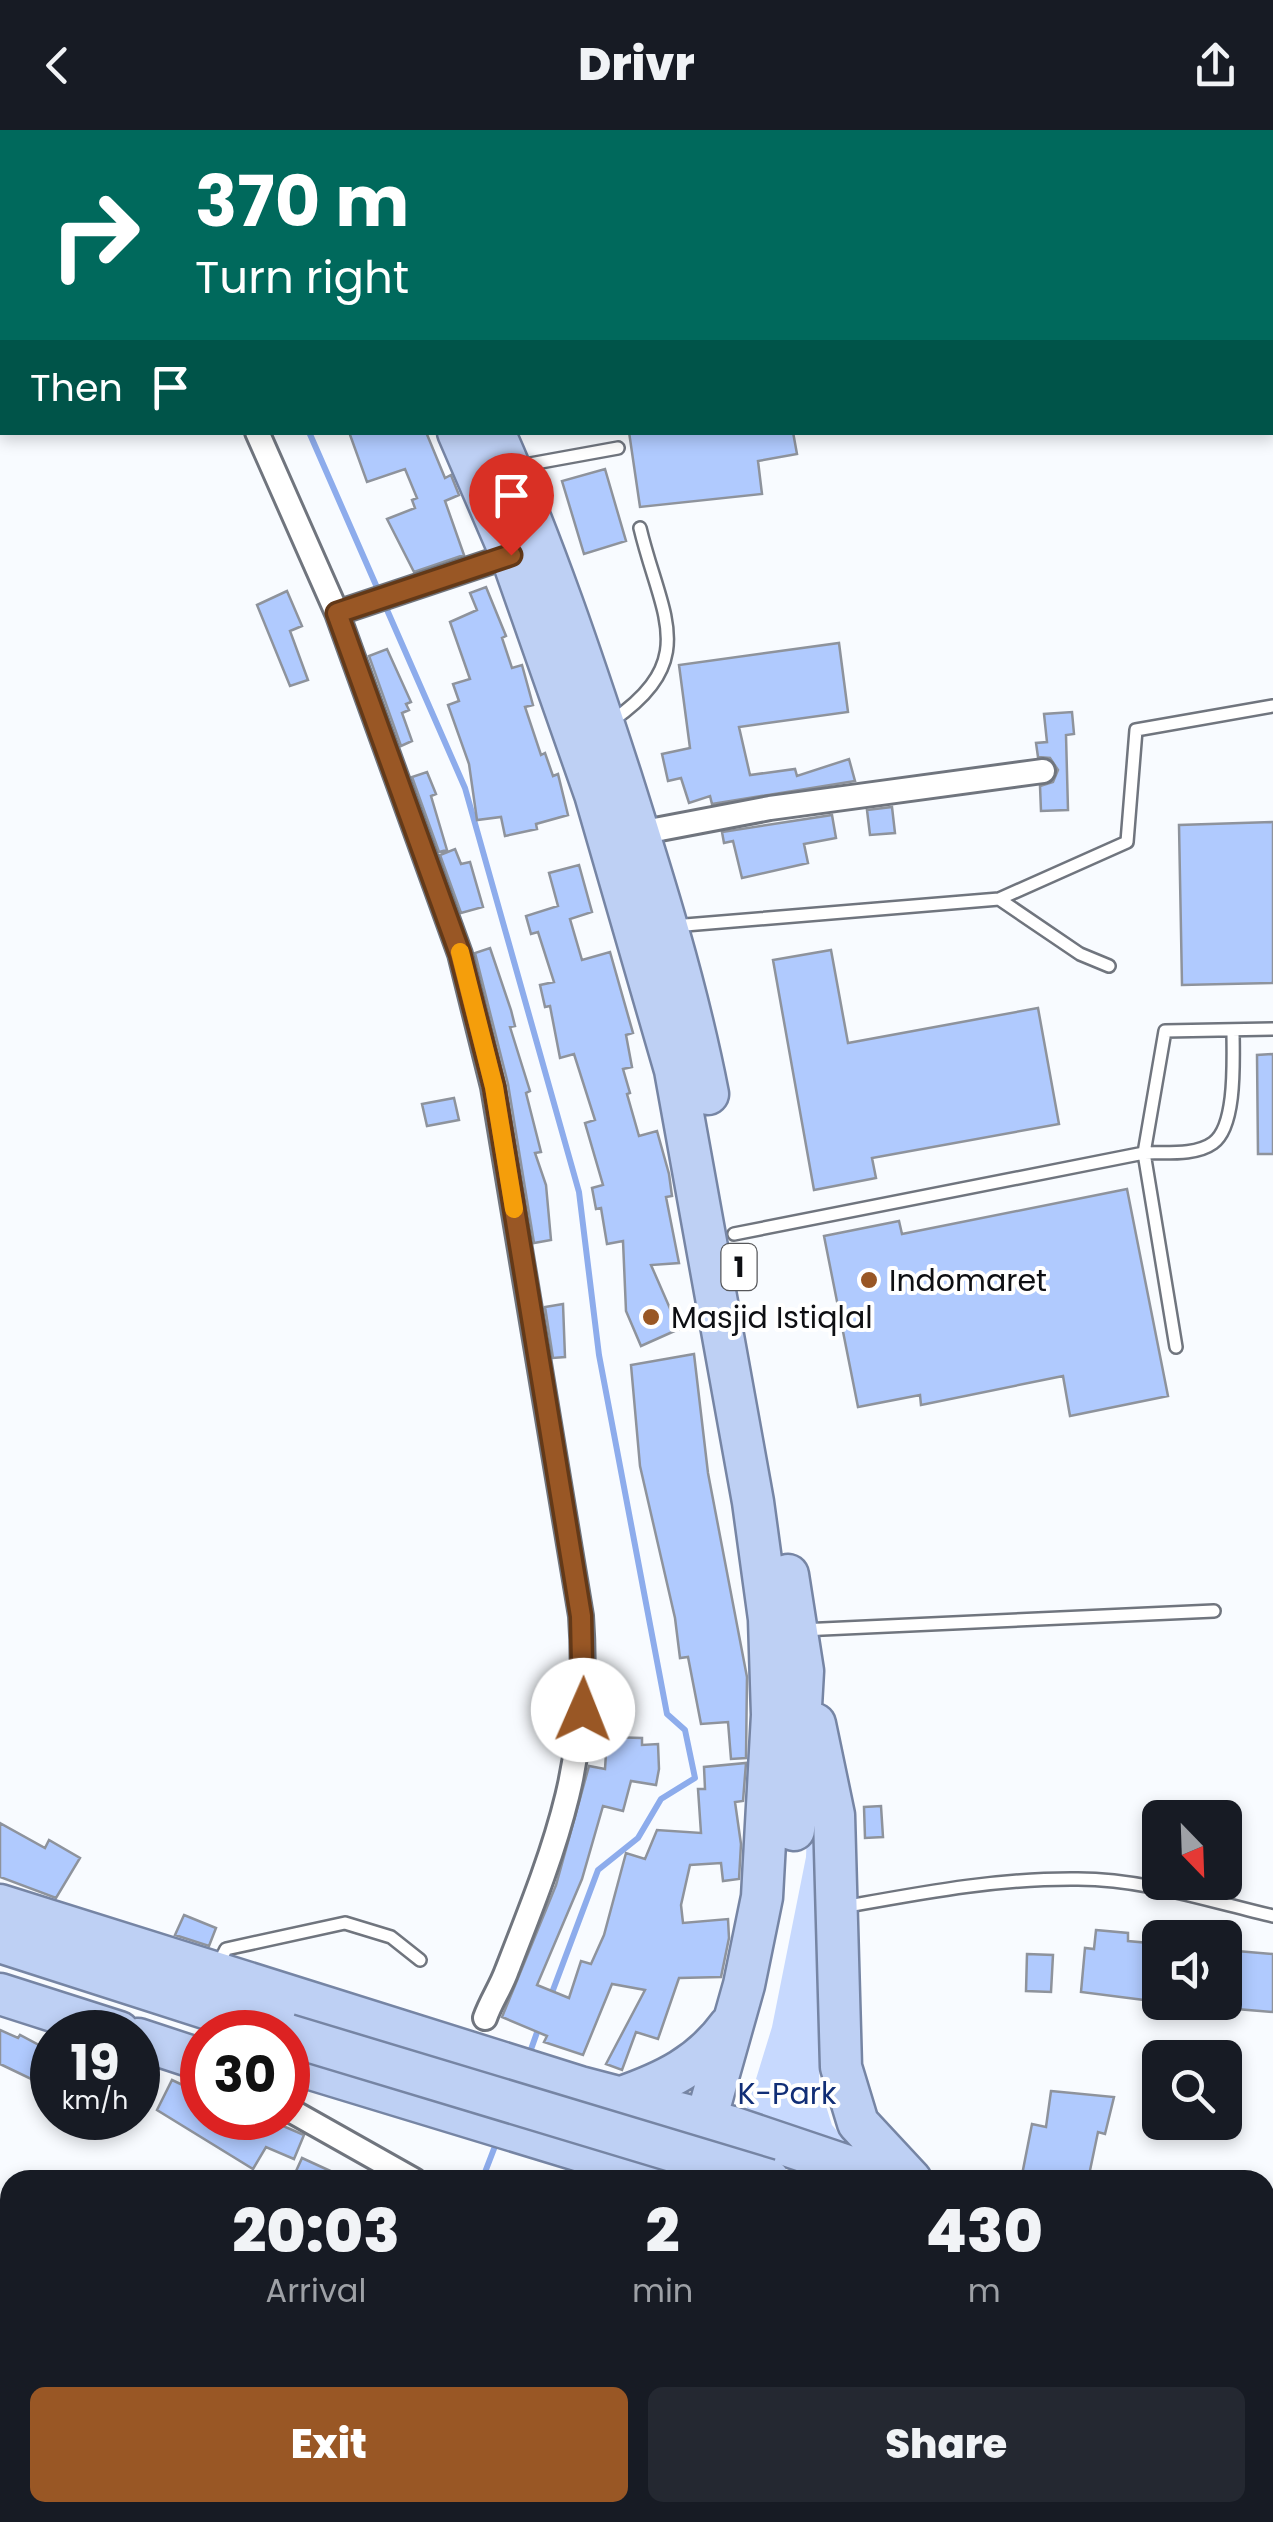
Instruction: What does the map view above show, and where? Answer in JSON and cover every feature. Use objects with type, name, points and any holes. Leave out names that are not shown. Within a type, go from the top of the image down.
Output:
[{"type":"highway","name":"1","points":[[459,435],[576,690],[604,727],[668,926],[704,1077],[734,1234],[803,1672],[788,1872],[769,1970],[718,2123],[694,2170]]},
{"type":"highway","name":"1","points":[[502,450],[576,690],[613,850],[675,1070],[717,1292],[766,1599],[772,1714],[769,1823],[762,1897],[735,2017],[715,2170]]},
{"type":"highway","points":[[803,1672],[834,1815],[838,2030],[849,2100],[870,2140],[901,2170]]},
{"type":"highway","points":[[0,1904],[580,2087],[718,2123],[859,2170]]},
{"type":"highway","points":[[0,1942],[212,2010]]},
{"type":"highway","points":[[0,1967],[180,2045]]},
{"type":"highway","points":[[0,1994],[50,2010]]},
{"type":"highway","points":[[619,2098],[679,2074],[716,2043],[735,2017]]},
{"type":"highway","points":[[310,2042],[736,2170]]},
{"type":"highway","points":[[310,2069],[643,2170]]},
{"type":"highway","points":[[310,2095],[429,2135],[558,2170]]},
{"type":"street","points":[[259,435],[337,613],[460,954],[494,1087],[581,1616],[586,1683],[578,1763],[554,1848],[485,2018]]},
{"type":"street","points":[[337,613],[511,555]]},
{"type":"street","points":[[639,833],[770,808],[1043,771]]},
{"type":"street","points":[[310,2121],[396,2170]]},
{"type":"lane","points":[[502,450],[618,448]]},
{"type":"lane","points":[[604,727],[652,688],[667,661],[666,631],[640,528]]},
{"type":"lane","points":[[668,926],[999,899],[1127,842],[1136,730],[1273,706]]},
{"type":"lane","points":[[999,899],[1080,954],[1109,966]]},
{"type":"lane","points":[[1176,1347],[1144,1153],[1165,1030],[1273,1029]]},
{"type":"lane","points":[[734,1234],[1144,1153],[1193,1151],[1213,1144],[1223,1132],[1232,1098],[1233,1030]]},
{"type":"lane","points":[[797,1630],[1214,1611]]},
{"type":"lane","points":[[838,1908],[975,1884],[1080,1878],[1147,1886],[1273,1916]]},
{"type":"lane","points":[[216,1972],[226,1949],[345,1923],[391,1937],[420,1960]]},
{"type":"green space","name":"K-Park","points":[[810,1760],[823,1867],[819,2084],[832,2125],[860,2159],[744,2118],[772,2027],[806,1857]]},
{"type":"building","points":[[350,435],[427,435],[445,478],[451,475],[459,495],[445,501],[464,555],[414,572],[387,519],[415,508],[412,500],[417,498],[405,469],[367,482]]},
{"type":"building","points":[[629,435],[794,435],[797,454],[758,461],[762,494],[640,507]]},
{"type":"building","points":[[605,469],[626,541],[584,554],[562,481]]},
{"type":"building","points":[[486,587],[506,636],[502,638],[512,668],[522,665],[533,705],[525,707],[541,755],[545,753],[553,776],[558,774],[568,815],[536,824],[537,829],[505,836],[501,817],[477,820],[469,764],[448,705],[459,701],[453,684],[470,679],[450,622],[477,610],[470,593]]},
{"type":"building","points":[[287,591],[302,626],[290,631],[308,680],[290,686],[257,605]]},
{"type":"building","points":[[839,643],[848,712],[739,727],[750,775],[795,769],[797,776],[849,759],[855,781],[712,804],[710,796],[689,803],[681,778],[668,781],[662,754],[690,748],[679,665]]},
{"type":"building","points":[[387,649],[411,702],[406,704],[409,710],[402,713],[412,741],[401,746],[369,656]]},
{"type":"building","points":[[1072,712],[1074,734],[1066,735],[1068,810],[1041,811],[1040,786],[1053,782],[1058,770],[1050,758],[1038,757],[1036,743],[1047,742],[1044,714]]},
{"type":"building","points":[[427,772],[436,794],[431,796],[447,850],[439,852],[412,777]]},
{"type":"building","points":[[892,807],[895,833],[870,835],[867,810]]},
{"type":"building","points":[[832,815],[836,838],[804,844],[808,863],[742,878],[733,841],[724,843],[722,832]]},
{"type":"building","points":[[1273,822],[1273,983],[1182,985],[1179,825]]},
{"type":"building","points":[[455,849],[461,864],[470,862],[483,907],[461,913],[440,855]]},
{"type":"building","points":[[579,865],[592,912],[570,919],[582,960],[610,952],[633,1033],[626,1035],[632,1067],[623,1069],[630,1093],[627,1094],[639,1136],[657,1131],[672,1196],[666,1197],[679,1263],[651,1265],[679,1329],[641,1346],[626,1311],[623,1241],[607,1244],[601,1208],[596,1209],[592,1188],[603,1185],[585,1123],[595,1120],[574,1054],[560,1058],[550,1006],[545,1007],[540,985],[554,982],[538,932],[531,934],[526,916],[558,906],[549,873]]},
{"type":"building","points":[[490,948],[511,1010],[515,1026],[510,1027],[530,1091],[526,1093],[541,1152],[535,1153],[546,1185],[551,1240],[534,1243],[508,1084],[475,953]]},
{"type":"building","points":[[831,950],[848,1043],[1038,1008],[1059,1124],[872,1158],[876,1178],[814,1190],[773,960]]},
{"type":"building","points":[[1273,1054],[1273,1154],[1258,1154],[1257,1055]]},
{"type":"building","points":[[454,1098],[459,1120],[427,1126],[422,1104]]},
{"type":"building","points":[[1127,1189],[1168,1396],[1070,1416],[1063,1376],[921,1405],[920,1395],[858,1407],[824,1236],[899,1221],[902,1234]]},
{"type":"building","points":[[563,1304],[565,1357],[553,1358],[545,1307]]},
{"type":"building","points":[[694,1354],[708,1473],[747,1677],[746,1758],[731,1759],[728,1722],[701,1724],[688,1657],[680,1658],[675,1618],[640,1466],[631,1365]]},
{"type":"building","points":[[607,1737],[642,1738],[642,1745],[658,1744],[659,1769],[656,1785],[631,1781],[623,1811],[603,1806],[582,1879],[537,1985],[569,1998],[581,1961],[591,1964],[604,1935],[626,1853],[645,1859],[657,1830],[701,1833],[698,1789],[705,1789],[704,1767],[746,1763],[743,1801],[735,1802],[741,1844],[739,1879],[723,1881],[721,1863],[690,1865],[681,1905],[683,1923],[728,1919],[729,1938],[721,1977],[679,1978],[658,2039],[636,2032],[622,2070],[606,2064],[645,1990],[612,1984],[583,2055],[544,2042],[547,2036],[502,2017],[556,1885],[589,1766],[605,1769]]},
{"type":"building","points":[[881,1806],[883,1837],[865,1838],[864,1807]]},
{"type":"building","points":[[0,1823],[45,1848],[49,1840],[80,1858],[56,1898],[0,1877]]},
{"type":"building","points":[[184,1915],[216,1928],[209,1946],[175,1935]]},
{"type":"building","points":[[1096,1930],[1128,1933],[1128,1941],[1142,1942],[1142,2000],[1081,1992],[1085,1948],[1094,1949]]},
{"type":"building","points":[[1242,1951],[1273,1954],[1273,2012],[1242,2009]]},
{"type":"building","points":[[1027,1954],[1053,1955],[1051,1992],[1026,1991]]},
{"type":"building","points":[[0,2030],[30,2040],[30,2078],[0,2064]]},
{"type":"building","points":[[172,2080],[180,2084],[180,2124],[160,2112]]},
{"type":"building","points":[[1051,2091],[1114,2097],[1105,2134],[1098,2132],[1090,2170],[1023,2170],[1032,2124],[1046,2127]]},
{"type":"building","points":[[206,2140],[302,2140],[294,2159],[266,2147],[253,2169]]},
{"type":"building","points":[[302,2158],[328,2170],[297,2170]]},
{"type":"waterway","points":[[310,435],[379,592]]},
{"type":"waterway","points":[[384,603],[465,788],[579,1192],[599,1355],[667,1714],[685,1730],[695,1778],[661,1799],[638,1838],[598,1870],[550,1998]]},
{"type":"waterway","points":[[529,2055],[540,2024]]},
{"type":"waterway","points":[[486,2170],[497,2141]]},
{"type":"slow traffic","points":[[460,952],[494,1087],[514,1209]]},
{"type":"place","name":"Indomaret","points":[[869,1280]]},
{"type":"place","name":"Masjid Istiqlal","points":[[651,1317]]},
{"type":"route","points":[[511,555],[337,613],[460,954],[494,1087],[581,1616],[586,1683],[583,1710]]}]
